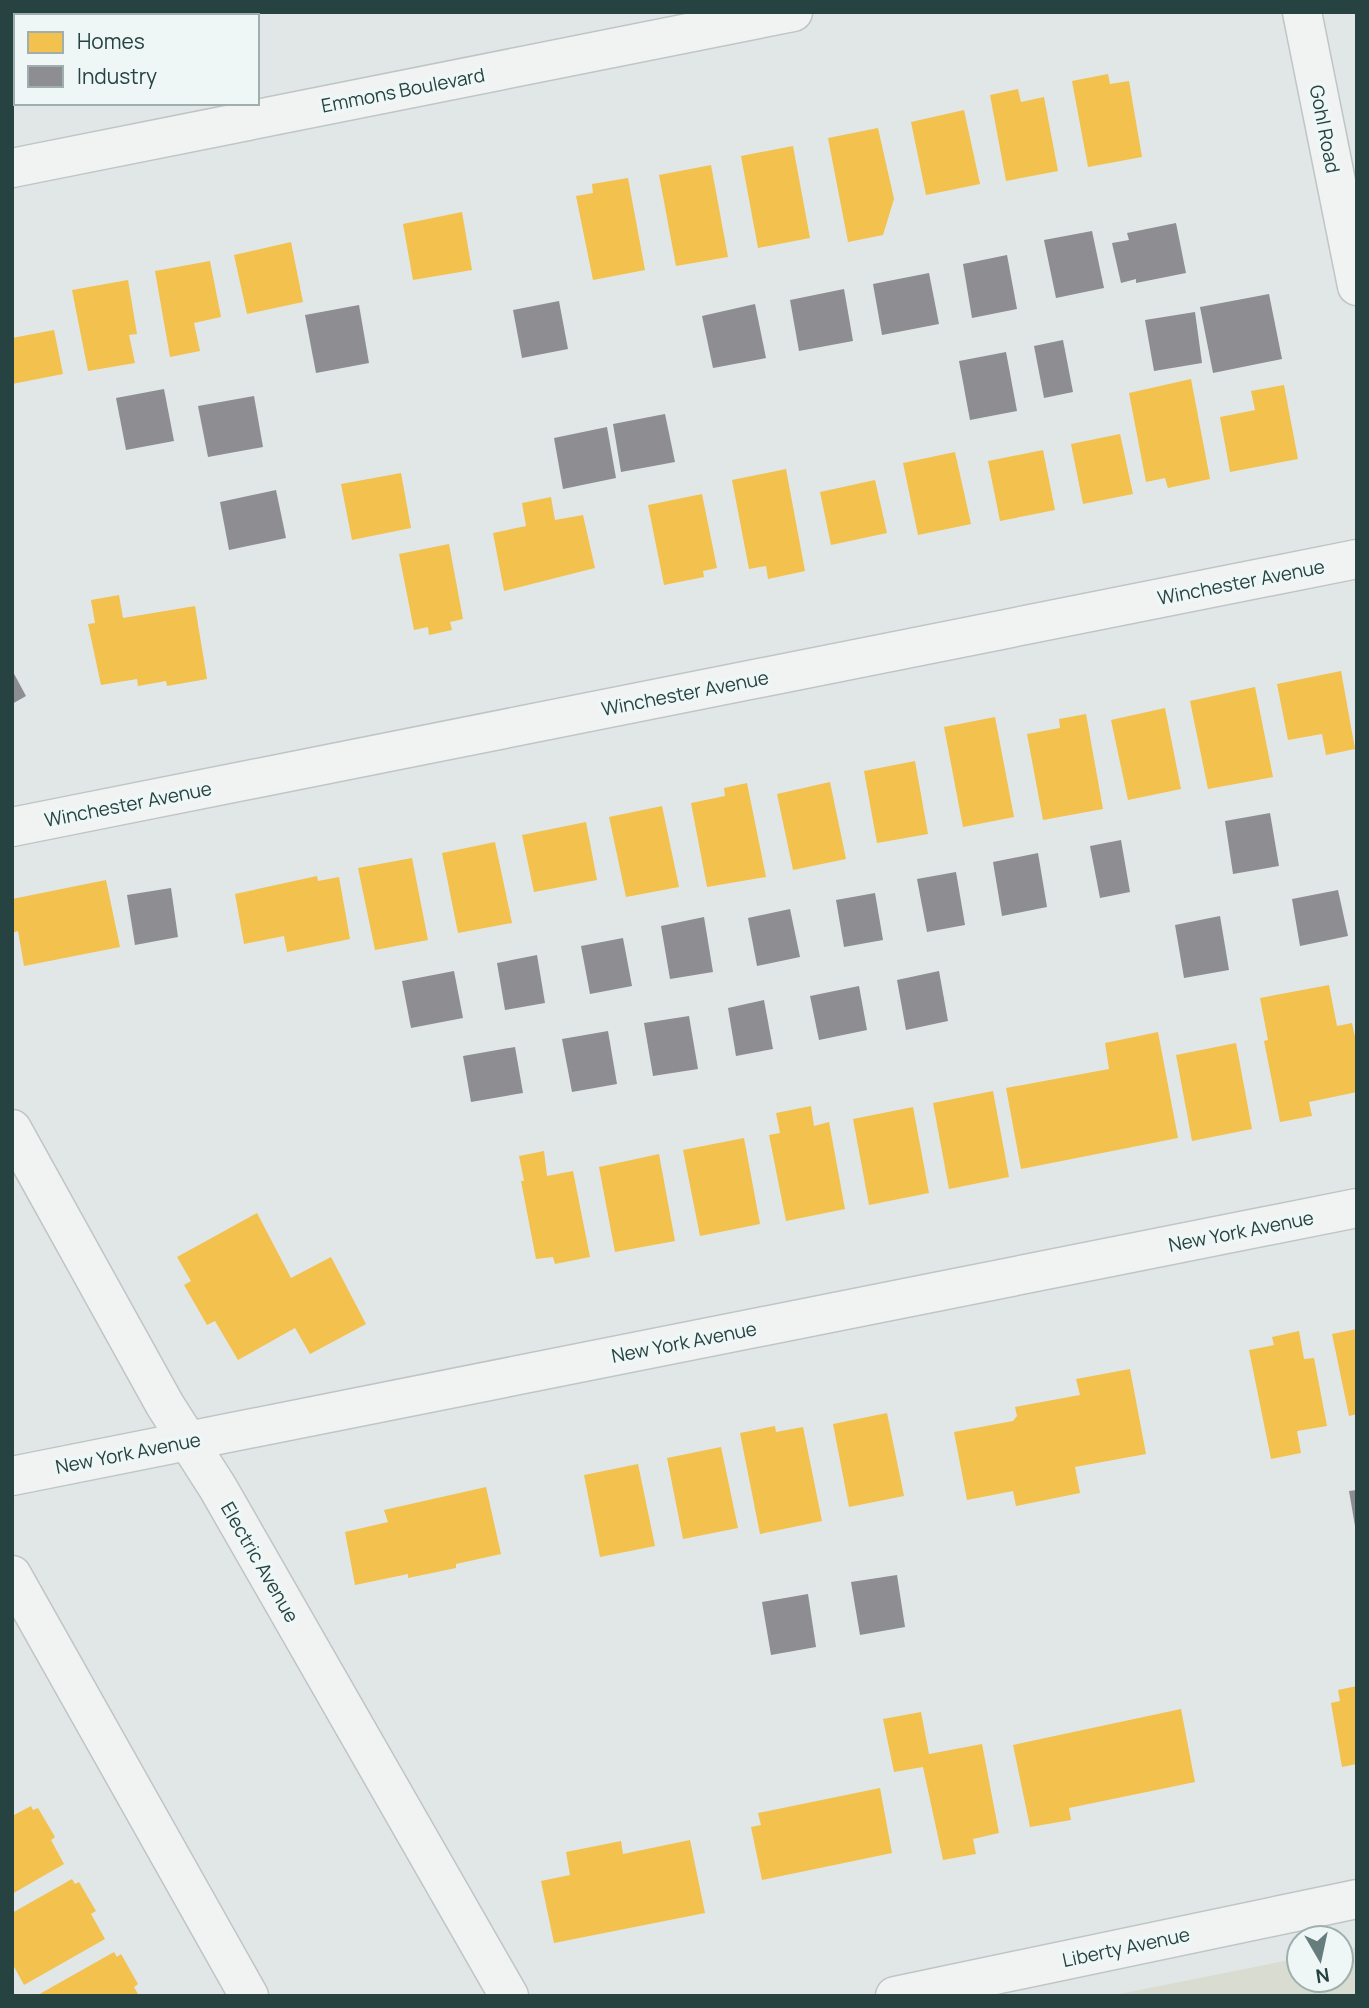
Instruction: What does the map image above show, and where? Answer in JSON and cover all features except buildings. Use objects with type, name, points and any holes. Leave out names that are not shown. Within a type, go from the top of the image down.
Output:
[{"type":"street","name":"Emmons Boulevard","points":[[12,168],[793,12]]},
{"type":"street","name":"Gohl Road","points":[[1302,12],[1357,286]]},
{"type":"street","name":"Winchester Avenue","points":[[12,827],[1357,559]]},
{"type":"street","name":"Electric Avenue","points":[[12,1129],[165,1405],[218,1488],[509,1996]]},
{"type":"street","name":"New York Avenue","points":[[12,1476],[1357,1208]]},
{"type":"street","points":[[12,1575],[249,1996]]},
{"type":"street","name":"Liberty Avenue","points":[[895,1996],[1357,1899]]},
{"type":"shaded area","points":[[1355,1947],[1357,1996],[1109,1996],[1285,1961],[1285,1994],[1355,1994]]}]
